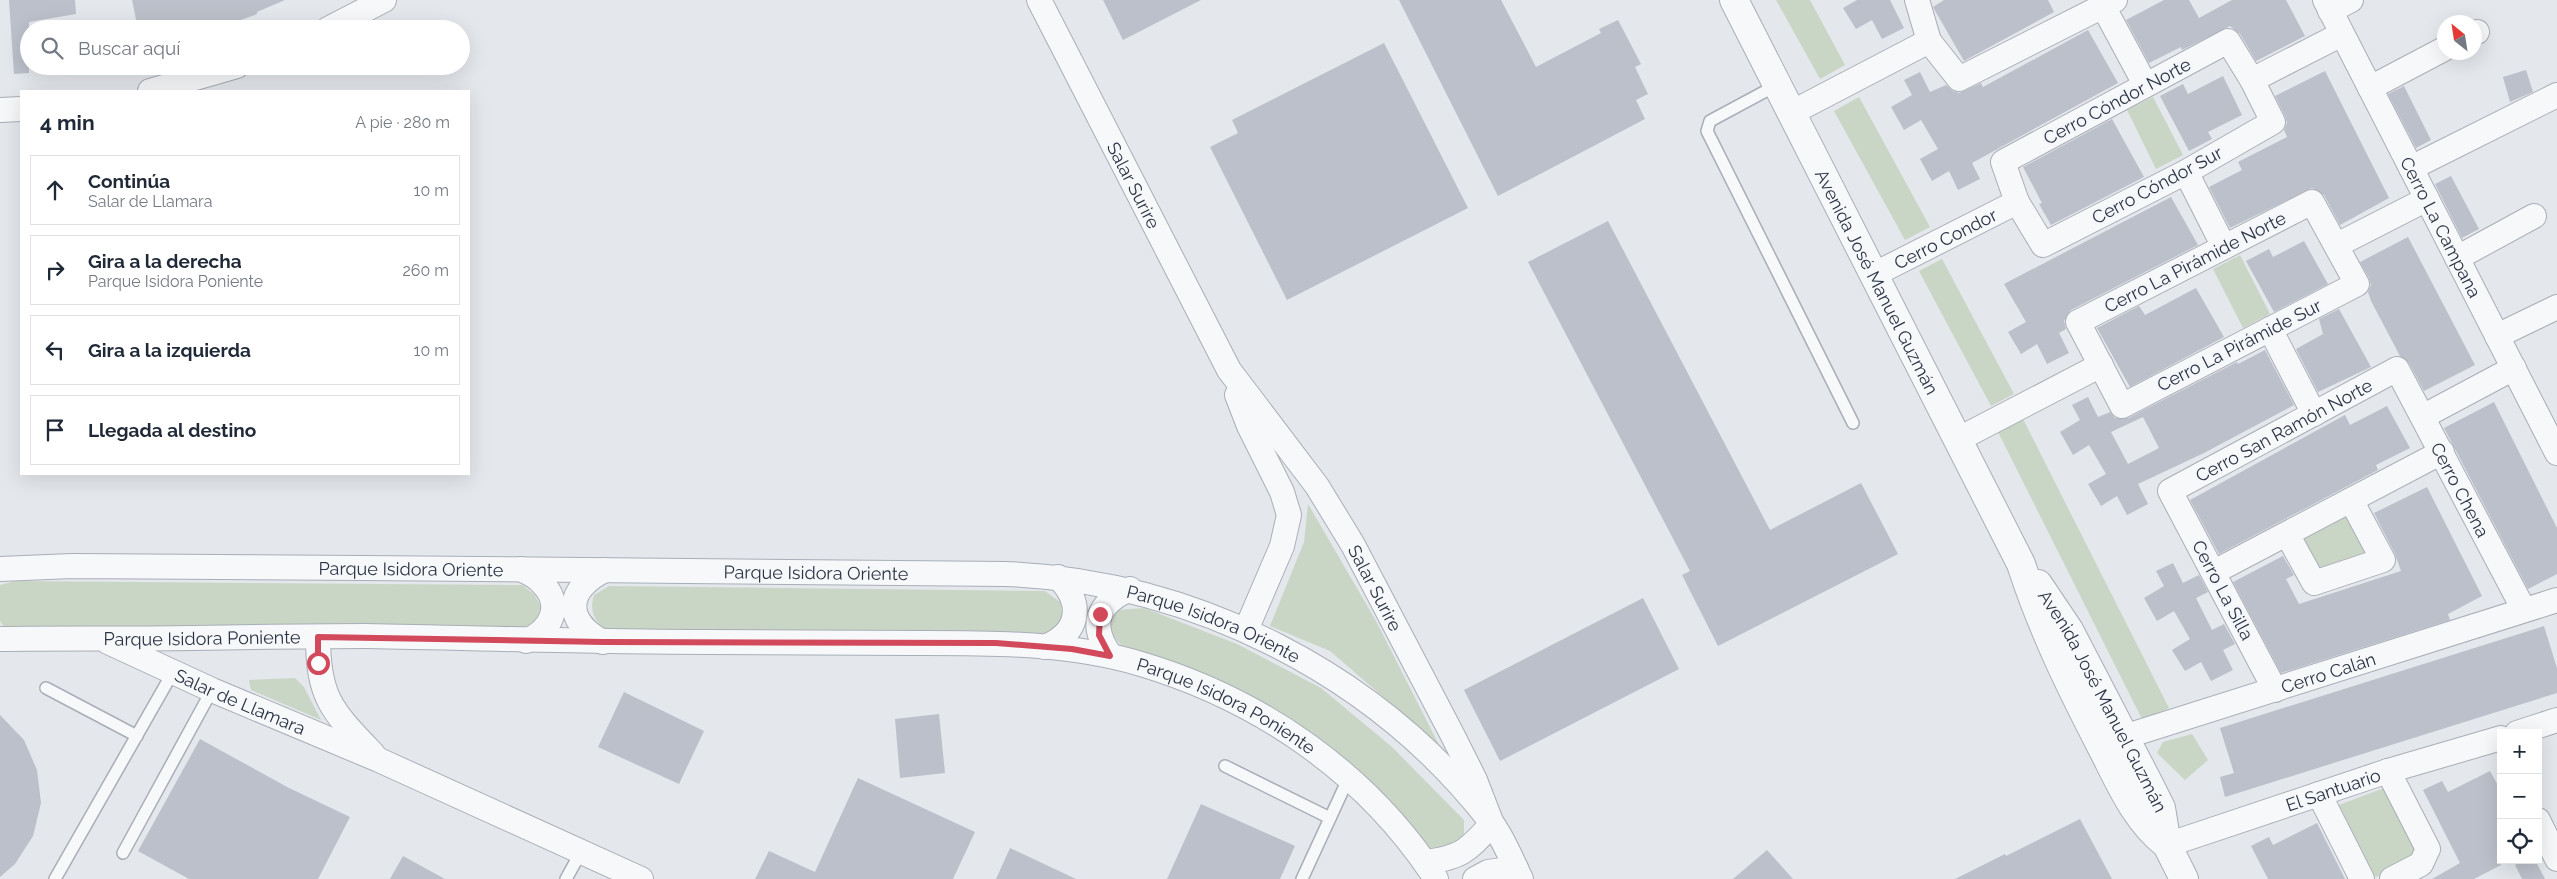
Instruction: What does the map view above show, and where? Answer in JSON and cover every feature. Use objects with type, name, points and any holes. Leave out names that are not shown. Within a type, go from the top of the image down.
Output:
[{"type":"street","points":[[345,20],[384,0]]},
{"type":"street","name":"Salar Surire","points":[[1039,0],[1229,370],[1242,409],[1282,492],[1289,515],[1282,546],[1246,630]]},
{"type":"street","name":"Avenida José Manuel Guzmán","points":[[1734,0],[2021,564],[2069,630],[2113,741],[2161,808],[2167,845],[2176,876]]},
{"type":"street","points":[[1917,0],[1929,41],[1959,79],[2109,3],[2145,84]]},
{"type":"street","name":"Cerro La Campana","points":[[2335,4],[2342,34],[2497,336],[2514,368],[2549,416],[2557,453]]},
{"type":"street","points":[[2252,80],[2342,34]]},
{"type":"street","points":[[1791,113],[1929,41]]},
{"type":"street","name":"Cerro Cóndor Norte","points":[[2017,202],[2003,162],[2145,84],[2228,41],[2252,80]]},
{"type":"street","points":[[2370,88],[2437,53]]},
{"type":"street","points":[[153,90],[206,75]]},
{"type":"street","name":"Cerro Cóndor Sur","points":[[2017,202],[2043,245],[2186,172],[2272,122],[2252,80]]},
{"type":"street","points":[[2411,168],[2557,96]]},
{"type":"street","points":[[0,110],[20,109]]},
{"type":"street","points":[[2186,172],[2224,247]]},
{"type":"street","points":[[2337,245],[2427,199]]},
{"type":"street","name":"Cerro Condor","points":[[1873,275],[2017,202]]},
{"type":"street","name":"Cerro La Pirámide Norte","points":[[2102,365],[2078,322],[2312,202],[2337,245]]},
{"type":"street","points":[[2457,258],[2534,216]]},
{"type":"street","name":"Cerro La Pirámide Sur","points":[[2102,365],[2122,406],[2357,284],[2337,245]]},
{"type":"street","points":[[2497,336],[2557,307]]},
{"type":"street","points":[[2270,329],[2314,414]]},
{"type":"street","points":[[1957,440],[2102,365]]},
{"type":"street","points":[[2424,416],[2514,368]]},
{"type":"street","name":"Cerro San Ramón Norte","points":[[2170,491],[2397,369]]},
{"type":"street","name":"Cerro Chena","points":[[2397,369],[2424,416],[2524,610]]},
{"type":"street","name":"Salar Surire","points":[[1229,370],[1302,466],[1346,533],[1457,744],[1492,824]]},
{"type":"street","points":[[2214,572],[2442,452]]},
{"type":"street","name":"Cerro La Silla","points":[[2170,491],[2275,690]]},
{"type":"street","points":[[2287,534],[2314,583],[2383,560],[2351,500]]},
{"type":"street","name":"Parque Isidora Oriente","points":[[0,569],[81,566],[1006,574],[1058,577],[1130,589],[1187,606],[1246,630],[1332,677],[1387,718],[1450,776],[1492,824],[1518,874]]},
{"type":"street","points":[[521,569],[539,580],[546,587],[553,606],[548,625],[536,636],[526,641]]},
{"type":"street","points":[[603,642],[585,631],[579,624],[575,602],[585,582],[605,570]]},
{"type":"street","points":[[1046,647],[1065,635],[1074,619],[1072,596],[1058,577]]},
{"type":"street","points":[[1110,656],[1099,635],[1100,614],[1111,599],[1130,589]]},
{"type":"street","name":"Cerro Calán","points":[[2113,741],[2557,600]]},
{"type":"street","name":"Parque Isidora Poniente","points":[[0,639],[318,637],[603,642],[986,643],[1046,647],[1110,656],[1167,672],[1246,708],[1305,744],[1361,787],[1431,871]]},
{"type":"street","name":"Salar de Llamara","points":[[318,637],[318,663],[326,695],[347,726],[379,760]]},
{"type":"street","name":"Salar de Llamara","points":[[102,639],[212,690],[379,760],[641,879]]},
{"type":"street","name":"El Santuario","points":[[2532,729],[2557,720]]},
{"type":"street","name":"El Santuario","points":[[2167,845],[2388,771],[2497,741]]},
{"type":"street","points":[[2388,771],[2428,849],[2421,864],[2392,879]]},
{"type":"street","points":[[2319,794],[2362,879]]},
{"type":"street","points":[[1431,871],[1448,859],[1463,853],[1492,824]]},
{"type":"street","points":[[1475,879],[1488,872],[1518,874]]},
{"type":"lane","points":[[1777,85],[1710,121],[1707,132],[1853,422]]},
{"type":"lane","points":[[55,879],[173,672]]},
{"type":"lane","points":[[46,688],[137,736]]},
{"type":"lane","points":[[123,853],[212,690]]},
{"type":"lane","points":[[1225,766],[1330,818]]},
{"type":"lane","points":[[1302,879],[1349,777]]},
{"type":"lane","points":[[566,879],[581,852]]},
{"type":"green space","points":[[1776,0],[1810,0],[1845,65],[1820,79]]},
{"type":"green space","points":[[1859,97],[1930,227],[1905,240],[1834,111]]},
{"type":"green space","points":[[2153,97],[2183,155],[2156,169],[2127,110]]},
{"type":"green space","points":[[2240,255],[2270,314],[2243,328],[2213,269]]},
{"type":"green space","points":[[1942,259],[2014,394],[1991,406],[1919,271]]},
{"type":"green space","points":[[2022,417],[2169,708],[2143,721],[1997,430]]},
{"type":"green space","points":[[1308,504],[1376,621],[1439,745],[1330,651],[1270,626],[1304,542]]},
{"type":"green space","points":[[2349,514],[2370,554],[2317,572],[2298,541]]},
{"type":"green space","points":[[16,581],[522,585],[534,594],[541,607],[535,622],[525,633],[7,631],[0,621],[0,585]]},
{"type":"green space","points":[[609,586],[1045,591],[1060,602],[1063,617],[1055,631],[1039,640],[612,635],[595,618],[592,608],[594,595]]},
{"type":"green space","points":[[1144,608],[1237,644],[1321,688],[1392,747],[1464,820],[1464,838],[1447,850],[1432,852],[1354,769],[1125,650],[1109,630],[1117,610]]},
{"type":"green space","points":[[295,678],[304,687],[321,720],[251,690],[249,680]]},
{"type":"green space","points":[[2192,734],[2208,760],[2185,780],[2157,753],[2163,742]]},
{"type":"green space","points":[[2387,787],[2418,848],[2412,859],[2376,877],[2368,870],[2336,806]]},
{"type":"building","points":[[9,0],[75,0],[76,14],[41,20],[20,20],[20,74],[14,74]]},
{"type":"building","points":[[132,0],[285,0],[241,20],[136,20]]},
{"type":"building","points":[[1103,0],[1201,0],[1123,40]]},
{"type":"building","points":[[1399,0],[1501,0],[1536,67],[1601,33],[1599,29],[1618,20],[1641,64],[1635,67],[1648,94],[1636,100],[1645,119],[1498,196]]},
{"type":"building","points":[[1857,0],[1890,0],[1904,28],[1882,39],[1872,20],[1856,29],[1843,8]]},
{"type":"building","points":[[1944,0],[2048,0],[2054,12],[1964,61],[1933,7]]},
{"type":"building","points":[[2164,0],[2189,0],[2199,18],[2232,0],[2286,0],[2305,36],[2256,61],[2240,34],[2230,26],[2182,50],[2181,47],[2149,63],[2126,20]]},
{"type":"building","points":[[2088,30],[2118,83],[1972,163],[1980,179],[1958,190],[1949,171],[1932,181],[1920,159],[1938,149],[1921,120],[1904,130],[1891,107],[1912,95],[1904,80],[1920,72],[1930,92],[1946,85],[1959,93],[1981,83],[1983,87]]},
{"type":"building","points":[[1384,43],[1468,208],[1287,300],[1210,147],[1238,133],[1232,120]]},
{"type":"building","points":[[2526,70],[2533,92],[2510,102],[2503,77]]},
{"type":"building","points":[[2325,71],[2389,198],[2340,225],[2324,195],[2312,188],[2230,228],[2209,187],[2242,170],[2238,162],[2287,137],[2284,130],[2287,123],[2285,116],[2275,96]]},
{"type":"building","points":[[2223,76],[2242,115],[2208,132],[2212,139],[2189,151],[2160,96],[2183,84],[2188,94]]},
{"type":"building","points":[[2404,86],[2431,140],[2416,148],[2388,94]]},
{"type":"building","points":[[2112,119],[2144,177],[2051,225],[2039,204],[2042,203],[2023,167]]},
{"type":"building","points":[[2451,176],[2479,229],[2462,238],[2435,184]]},
{"type":"building","points":[[2171,197],[2198,245],[2071,310],[2064,321],[2066,329],[2059,333],[2069,353],[2047,364],[2037,344],[2021,354],[2008,332],[2026,322],[2004,284]]},
{"type":"building","points":[[1608,221],[1770,530],[1861,483],[1898,554],[1718,646],[1682,575],[1690,571],[1528,262]]},
{"type":"building","points":[[2408,237],[2475,365],[2424,391],[2409,363],[2400,356],[2371,301],[2368,292],[2371,285],[2360,262]]},
{"type":"building","points":[[2304,241],[2328,284],[2274,312],[2246,261],[2269,249],[2273,257]]},
{"type":"building","points":[[2196,288],[2224,337],[2130,387],[2097,328],[2139,306],[2145,315]]},
{"type":"building","points":[[2339,309],[2371,367],[2318,392],[2296,349],[2323,334],[2319,319]]},
{"type":"building","points":[[2265,350],[2294,405],[2204,453],[2138,484],[2148,504],[2127,515],[2117,496],[2101,506],[2088,484],[2106,474],[2089,445],[2073,455],[2060,432],[2080,420],[2072,405],[2088,397],[2098,417],[2110,412],[2115,418],[2128,418],[2237,362],[2238,364]],"holes":[[[2143,417],[2159,448],[2128,464],[2111,432]]]},
{"type":"building","points":[[2494,402],[2557,528],[2557,574],[2528,589],[2444,428]]},
{"type":"building","points":[[2387,406],[2410,448],[2376,465],[2378,470],[2219,554],[2190,500],[2345,415],[2350,425]]},
{"type":"building","points":[[2427,487],[2482,596],[2448,614],[2450,620],[2281,673],[2233,582],[2283,556],[2294,575],[2286,579],[2299,604],[2401,571],[2395,554],[2374,513]]},
{"type":"building","points":[[2173,563],[2183,583],[2199,575],[2208,592],[2196,598],[2212,630],[2224,624],[2235,644],[2223,650],[2233,670],[2211,681],[2201,662],[2185,671],[2172,650],[2190,639],[2174,611],[2157,621],[2144,598],[2164,586],[2156,571]]},
{"type":"building","points":[[1643,598],[1679,669],[1500,761],[1464,690]]},
{"type":"building","points":[[2544,626],[2557,668],[2557,693],[2225,797],[2220,777],[2234,773],[2220,728]]},
{"type":"building","points":[[624,692],[704,731],[679,784],[598,747]]},
{"type":"building","points":[[939,714],[945,773],[900,778],[895,719]]},
{"type":"building","points":[[0,715],[24,740],[37,770],[41,803],[33,836],[15,864],[0,877]]},
{"type":"building","points":[[200,739],[289,788],[350,817],[318,879],[189,879],[138,851]]},
{"type":"building","points":[[2490,771],[2497,784],[2497,864],[2501,865],[2474,879],[2432,879],[2460,863],[2423,790],[2442,781],[2448,792]]},
{"type":"building","points":[[858,778],[975,832],[953,879],[755,879],[769,851],[815,872]]},
{"type":"building","points":[[1201,804],[1295,846],[1280,879],[1167,879]]},
{"type":"building","points":[[2080,819],[2112,879],[1955,879],[2005,854],[2006,856]]},
{"type":"building","points":[[2317,823],[2345,879],[2268,879],[2251,846],[2269,837],[2273,845]]},
{"type":"building","points":[[1010,848],[1076,879],[996,879]]},
{"type":"building","points":[[1767,850],[1793,879],[1733,879]]},
{"type":"building","points":[[403,856],[445,879],[390,879]]},
{"type":"building","points":[[2537,864],[2545,879],[2522,879],[2515,865]]},
{"type":"route","points":[[318,663],[318,637],[364,636],[603,642],[996,643],[1072,649],[1110,656],[1099,635],[1098,619],[1100,614]]}]
